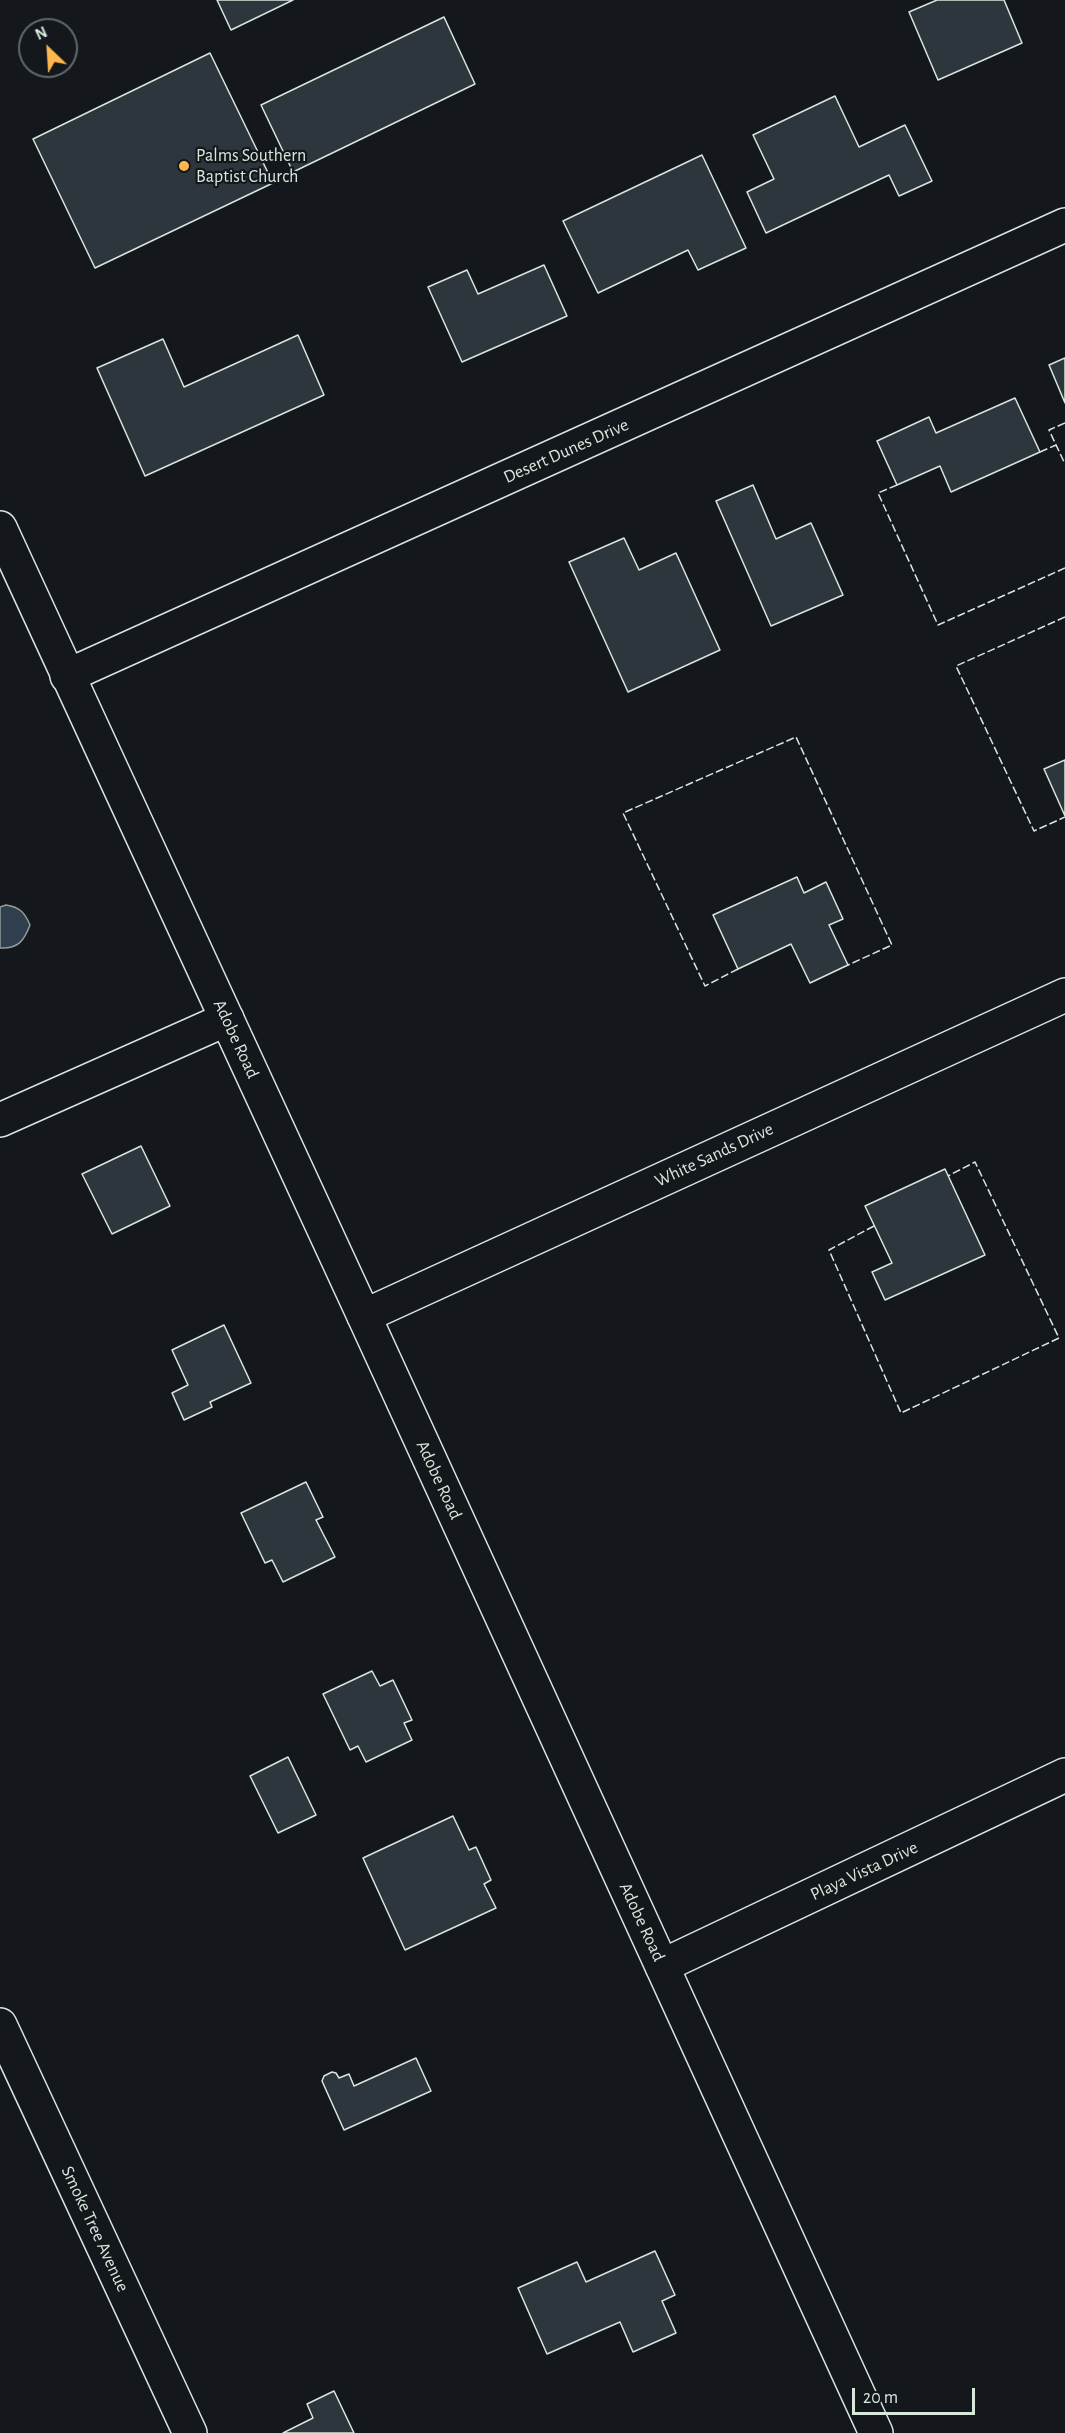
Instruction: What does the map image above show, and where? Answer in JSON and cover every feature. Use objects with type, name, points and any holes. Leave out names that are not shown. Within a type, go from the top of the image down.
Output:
[{"type":"street","name":"Desert Dunes Drive","points":[[67,676],[1065,225]]},
{"type":"street","name":"Adobe Road","points":[[0,528],[876,2433]]},
{"type":"street","name":"White Sands Drive","points":[[364,1316],[1065,995]]},
{"type":"street","points":[[0,1120],[226,1019]]},
{"type":"street","name":"Playa Vista Drive","points":[[662,1966],[1065,1775]]},
{"type":"street","name":"Smoke Tree Avenue","points":[[0,2025],[190,2433]]},
{"type":"water","points":[[6,905],[21,911],[30,925],[20,943],[0,948],[0,907]]},
{"type":"building","points":[[217,0],[293,0],[231,30]]},
{"type":"building","points":[[937,0],[1004,0],[1022,43],[938,80],[909,12]]},
{"type":"building","points":[[444,17],[475,84],[293,172],[261,105]]},
{"type":"building","points":[[210,53],[273,183],[95,268],[33,139]]},
{"type":"building","points":[[835,96],[859,147],[905,125],[932,181],[899,196],[889,175],[766,233],[747,192],[774,179],[753,135]]},
{"type":"building","points":[[702,155],[746,248],[698,270],[688,250],[598,293],[563,221]]},
{"type":"building","points":[[544,265],[567,316],[462,362],[428,287],[467,270],[478,294]]},
{"type":"building","points":[[298,335],[324,395],[145,476],[97,368],[163,339],[184,387]]},
{"type":"building","points":[[1065,358],[1065,403],[1049,365]]},
{"type":"building","points":[[1015,398],[1040,452],[951,492],[940,466],[897,485],[877,441],[929,417],[936,433]]},
{"type":"building","points":[[753,485],[776,539],[811,523],[843,595],[771,626],[716,501]]},
{"type":"building","points":[[624,538],[639,570],[676,553],[720,650],[628,692],[569,562]]},
{"type":"building","points":[[1065,760],[1065,816],[1044,769]]},
{"type":"building","points":[[797,877],[804,893],[826,882],[843,919],[829,925],[848,965],[810,983],[791,944],[738,969],[713,915]]},
{"type":"building","points":[[141,1146],[170,1206],[112,1234],[82,1174]]},
{"type":"building","points":[[945,1169],[985,1255],[885,1300],[872,1272],[892,1263],[865,1206]]},
{"type":"building","points":[[224,1325],[251,1383],[210,1402],[212,1407],[184,1420],[172,1393],[188,1385],[172,1350]]},
{"type":"building","points":[[306,1482],[323,1517],[316,1520],[335,1557],[283,1582],[272,1560],[265,1563],[241,1513]]},
{"type":"building","points":[[372,1671],[380,1686],[393,1680],[412,1720],[404,1723],[412,1740],[366,1762],[358,1746],[350,1750],[323,1694]]},
{"type":"building","points":[[288,1757],[316,1815],[278,1833],[250,1776]]},
{"type":"building","points":[[453,1816],[469,1850],[476,1847],[491,1880],[484,1884],[496,1908],[405,1950],[363,1858]]},
{"type":"building","points":[[416,2058],[431,2091],[344,2130],[322,2081],[324,2076],[332,2072],[336,2073],[339,2078],[349,2074],[354,2086]]},
{"type":"building","points":[[655,2251],[675,2295],[662,2301],[676,2333],[633,2352],[620,2322],[547,2354],[518,2288],[577,2262],[586,2282]]},
{"type":"building","points":[[334,2391],[354,2433],[283,2433],[313,2418],[307,2404]]},
{"type":"fence","points":[[1065,423],[1049,430],[1065,464]]},
{"type":"fence","points":[[1040,452],[1056,445]]},
{"type":"fence","points":[[897,485],[878,493],[938,625],[1065,568]]},
{"type":"fence","points":[[1065,617],[956,666],[1034,831],[1065,817]]},
{"type":"fence","points":[[738,969],[705,986],[623,813],[796,737],[892,945],[848,965]]},
{"type":"fence","points":[[874,1226],[829,1250],[901,1413],[1059,1338],[975,1162],[948,1176]]},
{"type":"place","name":"Palms Southern Baptist Church","points":[[184,166]]}]
